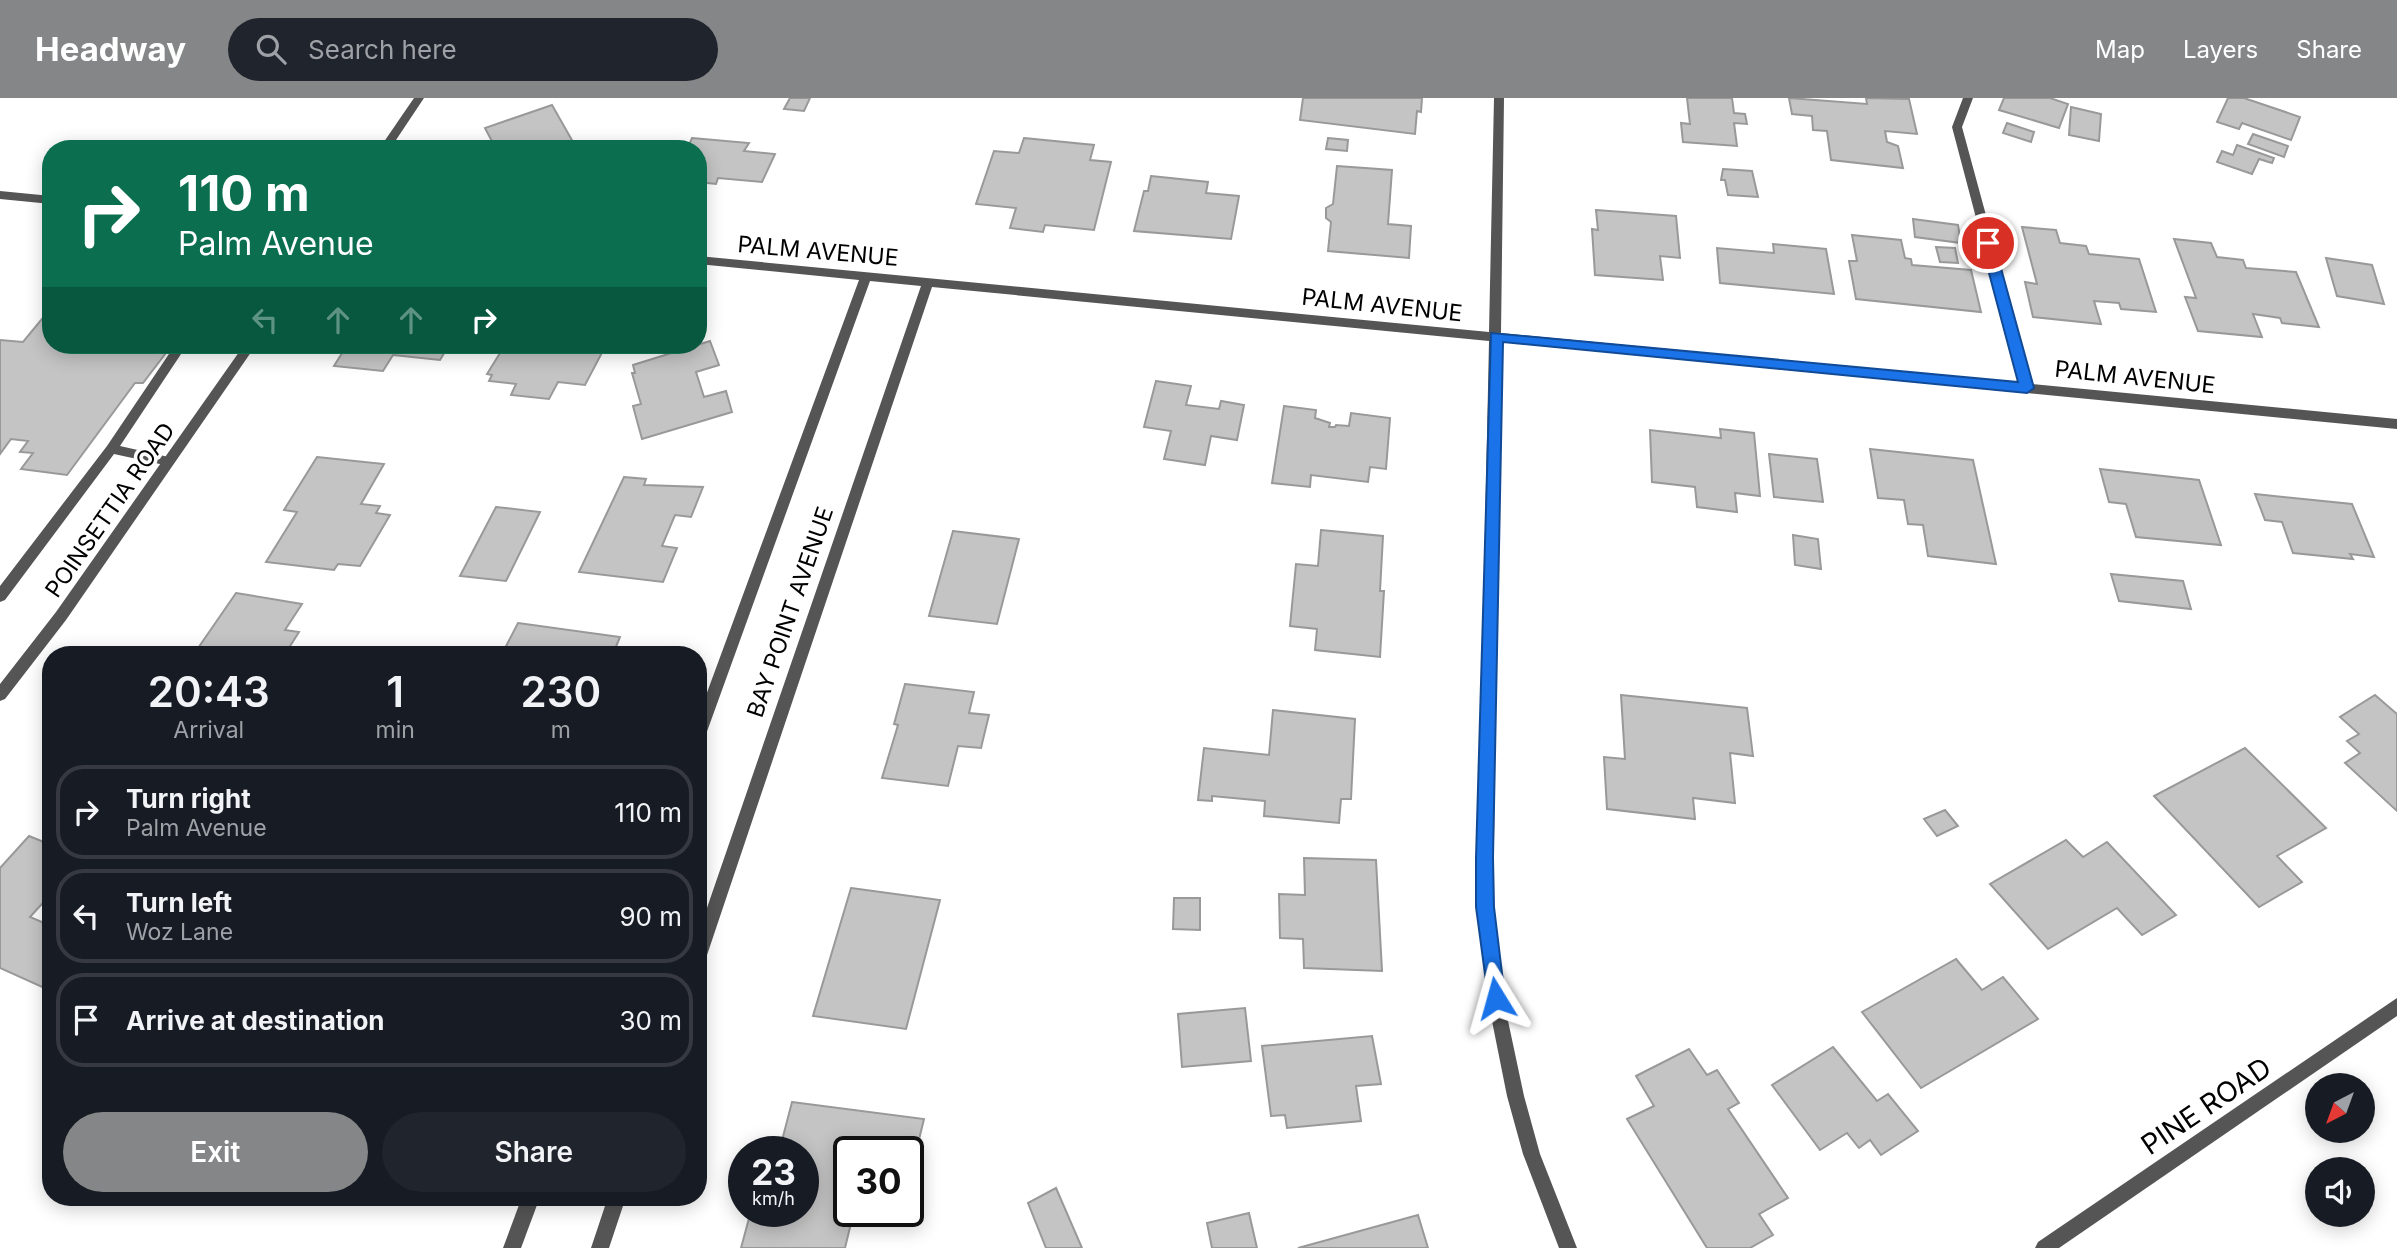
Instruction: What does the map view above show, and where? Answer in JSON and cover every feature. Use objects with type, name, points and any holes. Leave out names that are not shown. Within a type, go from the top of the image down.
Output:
[{"type":"street","points":[[390,140],[419,98]]},
{"type":"street","points":[[1499,98],[1485,907],[1492,975],[1523,1125],[1568,1248]]},
{"type":"street","points":[[1968,98],[1957,127],[2027,388]]},
{"type":"street","points":[[0,195],[42,199]]},
{"type":"street","name":"PALM AVENUE","points":[[707,261],[2397,424]]},
{"type":"street","name":"BAY POINT AVENUE","points":[[707,712],[866,277]]},
{"type":"street","name":"BAY POINT AVENUE","points":[[707,932],[928,281]]},
{"type":"street","points":[[0,596],[111,449],[175,354]]},
{"type":"street","name":"POINSETTIA ROAD","points":[[0,695],[61,616],[244,354]]},
{"type":"street","points":[[111,449],[169,461]]},
{"type":"street","name":"PINE ROAD","points":[[2044,1248],[2397,1006]]},
{"type":"street","points":[[512,1248],[528,1206]]},
{"type":"street","points":[[600,1248],[614,1206]]},
{"type":"building","points":[[790,98],[810,98],[804,111],[784,109]]},
{"type":"building","points":[[1303,98],[1422,98],[1421,112],[1417,111],[1415,134],[1300,120]]},
{"type":"building","points":[[1687,98],[1732,98],[1734,113],[1745,114],[1747,124],[1734,123],[1737,146],[1683,142],[1681,123],[1690,124]]},
{"type":"building","points":[[1789,98],[1867,104],[1866,98],[1909,99],[1917,134],[1885,131],[1887,142],[1898,146],[1903,168],[1831,160],[1827,131],[1813,130],[1812,116],[1792,114]]},
{"type":"building","points":[[2004,98],[2050,98],[2068,104],[2059,128],[1999,110]]},
{"type":"building","points":[[2228,98],[2244,98],[2300,117],[2291,140],[2242,123],[2239,129],[2217,122]]},
{"type":"building","points":[[552,105],[572,140],[491,140],[485,128]]},
{"type":"building","points":[[2071,107],[2101,114],[2099,141],[2069,135]]},
{"type":"building","points":[[2007,123],[2034,132],[2031,142],[2003,133]]},
{"type":"building","points":[[2253,134],[2288,146],[2284,157],[2248,144]]},
{"type":"building","points":[[692,138],[749,143],[744,151],[775,154],[762,182],[718,178],[716,184],[707,183],[707,140],[691,140]]},
{"type":"building","points":[[1024,138],[1094,145],[1090,160],[1111,162],[1094,230],[1045,225],[1043,232],[1010,228],[1016,208],[976,204],[994,151],[1019,153]]},
{"type":"building","points":[[1328,138],[1348,140],[1347,151],[1326,149]]},
{"type":"building","points":[[2237,145],[2274,158],[2272,163],[2259,159],[2252,174],[2217,162],[2222,151],[2233,155]]},
{"type":"building","points":[[1337,166],[1392,170],[1388,224],[1411,226],[1409,258],[1328,251],[1331,222],[1326,218],[1326,208],[1333,204]]},
{"type":"building","points":[[1723,169],[1752,171],[1758,197],[1728,195],[1725,180],[1721,180]]},
{"type":"building","points":[[1151,176],[1208,182],[1206,193],[1239,196],[1231,239],[1134,231],[1144,191],[1148,191]]},
{"type":"building","points":[[1596,210],[1676,216],[1680,258],[1660,256],[1663,280],[1595,275],[1592,229],[1598,230]]},
{"type":"building","points":[[1913,219],[1958,225],[1961,243],[1915,237]]},
{"type":"building","points":[[2022,227],[2056,230],[2060,243],[2086,246],[2089,254],[2139,259],[2156,312],[2121,309],[2119,303],[2094,301],[2101,324],[2033,317],[2025,282],[2037,284]]},
{"type":"building","points":[[1852,235],[1901,240],[1905,258],[1911,259],[1912,265],[1971,270],[1981,312],[1856,299],[1849,261],[1857,261]]},
{"type":"building","points":[[2174,239],[2211,243],[2217,257],[2243,260],[2246,268],[2296,272],[2319,327],[2282,323],[2280,318],[2253,314],[2262,337],[2198,331],[2185,297],[2196,298]]},
{"type":"building","points":[[1773,244],[1826,249],[1834,294],[1720,283],[1717,248],[1774,253]]},
{"type":"building","points":[[1936,247],[1955,248],[1958,263],[1940,262]]},
{"type":"building","points":[[2326,258],[2372,265],[2384,304],[2337,296]]},
{"type":"building","points":[[42,319],[42,354],[165,354],[143,383],[135,383],[67,475],[21,469],[33,453],[20,452],[28,441],[11,439],[0,454],[0,340],[23,342]]},
{"type":"building","points":[[710,341],[719,365],[696,372],[704,397],[726,391],[732,412],[642,439],[633,406],[641,404],[632,373],[635,373],[633,365],[668,354],[707,354],[707,342]]},
{"type":"building","points":[[342,354],[444,354],[440,360],[393,355],[383,371],[334,366]]},
{"type":"building","points":[[499,354],[601,354],[585,385],[558,382],[549,399],[511,395],[516,384],[489,381],[492,375],[487,374]]},
{"type":"building","points":[[1156,381],[1191,386],[1186,405],[1219,409],[1221,401],[1244,405],[1237,440],[1211,436],[1205,465],[1164,459],[1171,431],[1144,427]]},
{"type":"building","points":[[1284,406],[1316,410],[1315,418],[1330,423],[1329,427],[1349,426],[1351,413],[1390,418],[1386,469],[1370,467],[1368,482],[1311,475],[1310,487],[1272,483]]},
{"type":"building","points":[[1720,429],[1754,433],[1760,496],[1735,493],[1737,512],[1697,507],[1695,487],[1652,482],[1650,430],[1721,438]]},
{"type":"building","points":[[1870,449],[1973,460],[1996,564],[1928,556],[1923,525],[1908,524],[1904,500],[1878,498]]},
{"type":"building","points":[[1769,454],[1817,459],[1823,502],[1774,497]]},
{"type":"building","points":[[317,457],[384,464],[361,504],[380,506],[376,513],[390,515],[360,566],[338,564],[334,570],[266,562],[297,512],[284,510]]},
{"type":"building","points":[[2100,469],[2199,480],[2221,545],[2136,537],[2126,504],[2109,502]]},
{"type":"building","points":[[624,477],[646,479],[644,485],[703,487],[691,517],[675,515],[662,546],[677,548],[663,582],[579,572]]},
{"type":"building","points":[[2255,494],[2352,504],[2374,557],[2350,554],[2353,559],[2293,553],[2282,522],[2265,520]]},
{"type":"building","points":[[496,507],[540,512],[506,581],[460,576]]},
{"type":"building","points":[[1321,530],[1383,536],[1380,591],[1384,591],[1380,657],[1315,650],[1317,629],[1290,626],[1296,564],[1318,566]]},
{"type":"building","points":[[953,531],[1019,539],[997,624],[929,616]]},
{"type":"building","points":[[1793,535],[1818,539],[1821,569],[1795,565]]},
{"type":"building","points":[[2111,574],[2183,581],[2191,609],[2119,601]]},
{"type":"building","points":[[236,593],[302,604],[285,630],[299,632],[290,646],[200,646]]},
{"type":"building","points":[[518,623],[620,637],[616,646],[506,646]]},
{"type":"building","points":[[905,684],[974,692],[969,713],[989,715],[981,748],[958,746],[948,786],[882,778],[898,725],[894,724]]},
{"type":"building","points":[[1621,695],[1747,708],[1753,756],[1730,753],[1735,803],[1693,798],[1695,819],[1607,809],[1604,757],[1625,759]]},
{"type":"building","points":[[2375,695],[2397,714],[2397,811],[2345,763],[2360,753],[2347,741],[2359,734],[2340,717]]},
{"type":"building","points":[[1273,710],[1355,719],[1351,799],[1341,799],[1339,823],[1264,816],[1265,801],[1212,796],[1212,801],[1198,800],[1204,748],[1269,755]]},
{"type":"building","points":[[2245,748],[2326,828],[2277,856],[2302,882],[2259,907],[2154,796]]},
{"type":"building","points":[[1945,810],[1958,826],[1937,836],[1924,819]]},
{"type":"building","points":[[29,836],[42,841],[42,904],[30,917],[42,922],[42,987],[0,968],[0,868]]},
{"type":"building","points":[[2066,840],[2083,857],[2107,842],[2176,915],[2142,935],[2117,908],[2048,949],[1990,884]]},
{"type":"building","points":[[1304,858],[1376,860],[1382,971],[1304,968],[1303,939],[1280,938],[1279,894],[1305,895]]},
{"type":"building","points":[[851,888],[940,900],[906,1029],[813,1016]]},
{"type":"building","points":[[1174,898],[1200,898],[1200,930],[1173,929]]},
{"type":"building","points":[[1956,959],[1982,990],[2003,977],[2038,1019],[1921,1088],[1862,1012]]},
{"type":"building","points":[[1245,1008],[1251,1061],[1182,1067],[1178,1014]]},
{"type":"building","points":[[1372,1036],[1381,1084],[1356,1086],[1361,1121],[1287,1128],[1285,1115],[1271,1116],[1262,1046]]},
{"type":"building","points":[[1833,1047],[1877,1101],[1888,1094],[1918,1131],[1881,1155],[1870,1140],[1859,1148],[1847,1133],[1820,1150],[1772,1085]]},
{"type":"building","points":[[1689,1049],[1707,1075],[1717,1070],[1739,1103],[1728,1109],[1788,1198],[1759,1214],[1773,1235],[1750,1248],[1707,1248],[1627,1119],[1654,1106],[1636,1076]]},
{"type":"building","points":[[792,1102],[924,1119],[920,1136],[833,1136],[833,1227],[850,1227],[845,1248],[741,1248],[747,1227],[819,1227],[819,1136],[783,1136]]},
{"type":"building","points":[[1056,1188],[1082,1248],[1046,1248],[1028,1203]]},
{"type":"building","points":[[1249,1213],[1257,1248],[1212,1248],[1207,1223]]},
{"type":"building","points":[[1418,1215],[1428,1248],[1298,1248]]},
{"type":"route","points":[[1496,998],[1485,907],[1484,858],[1496,337],[2027,388],[1988,243]]}]
